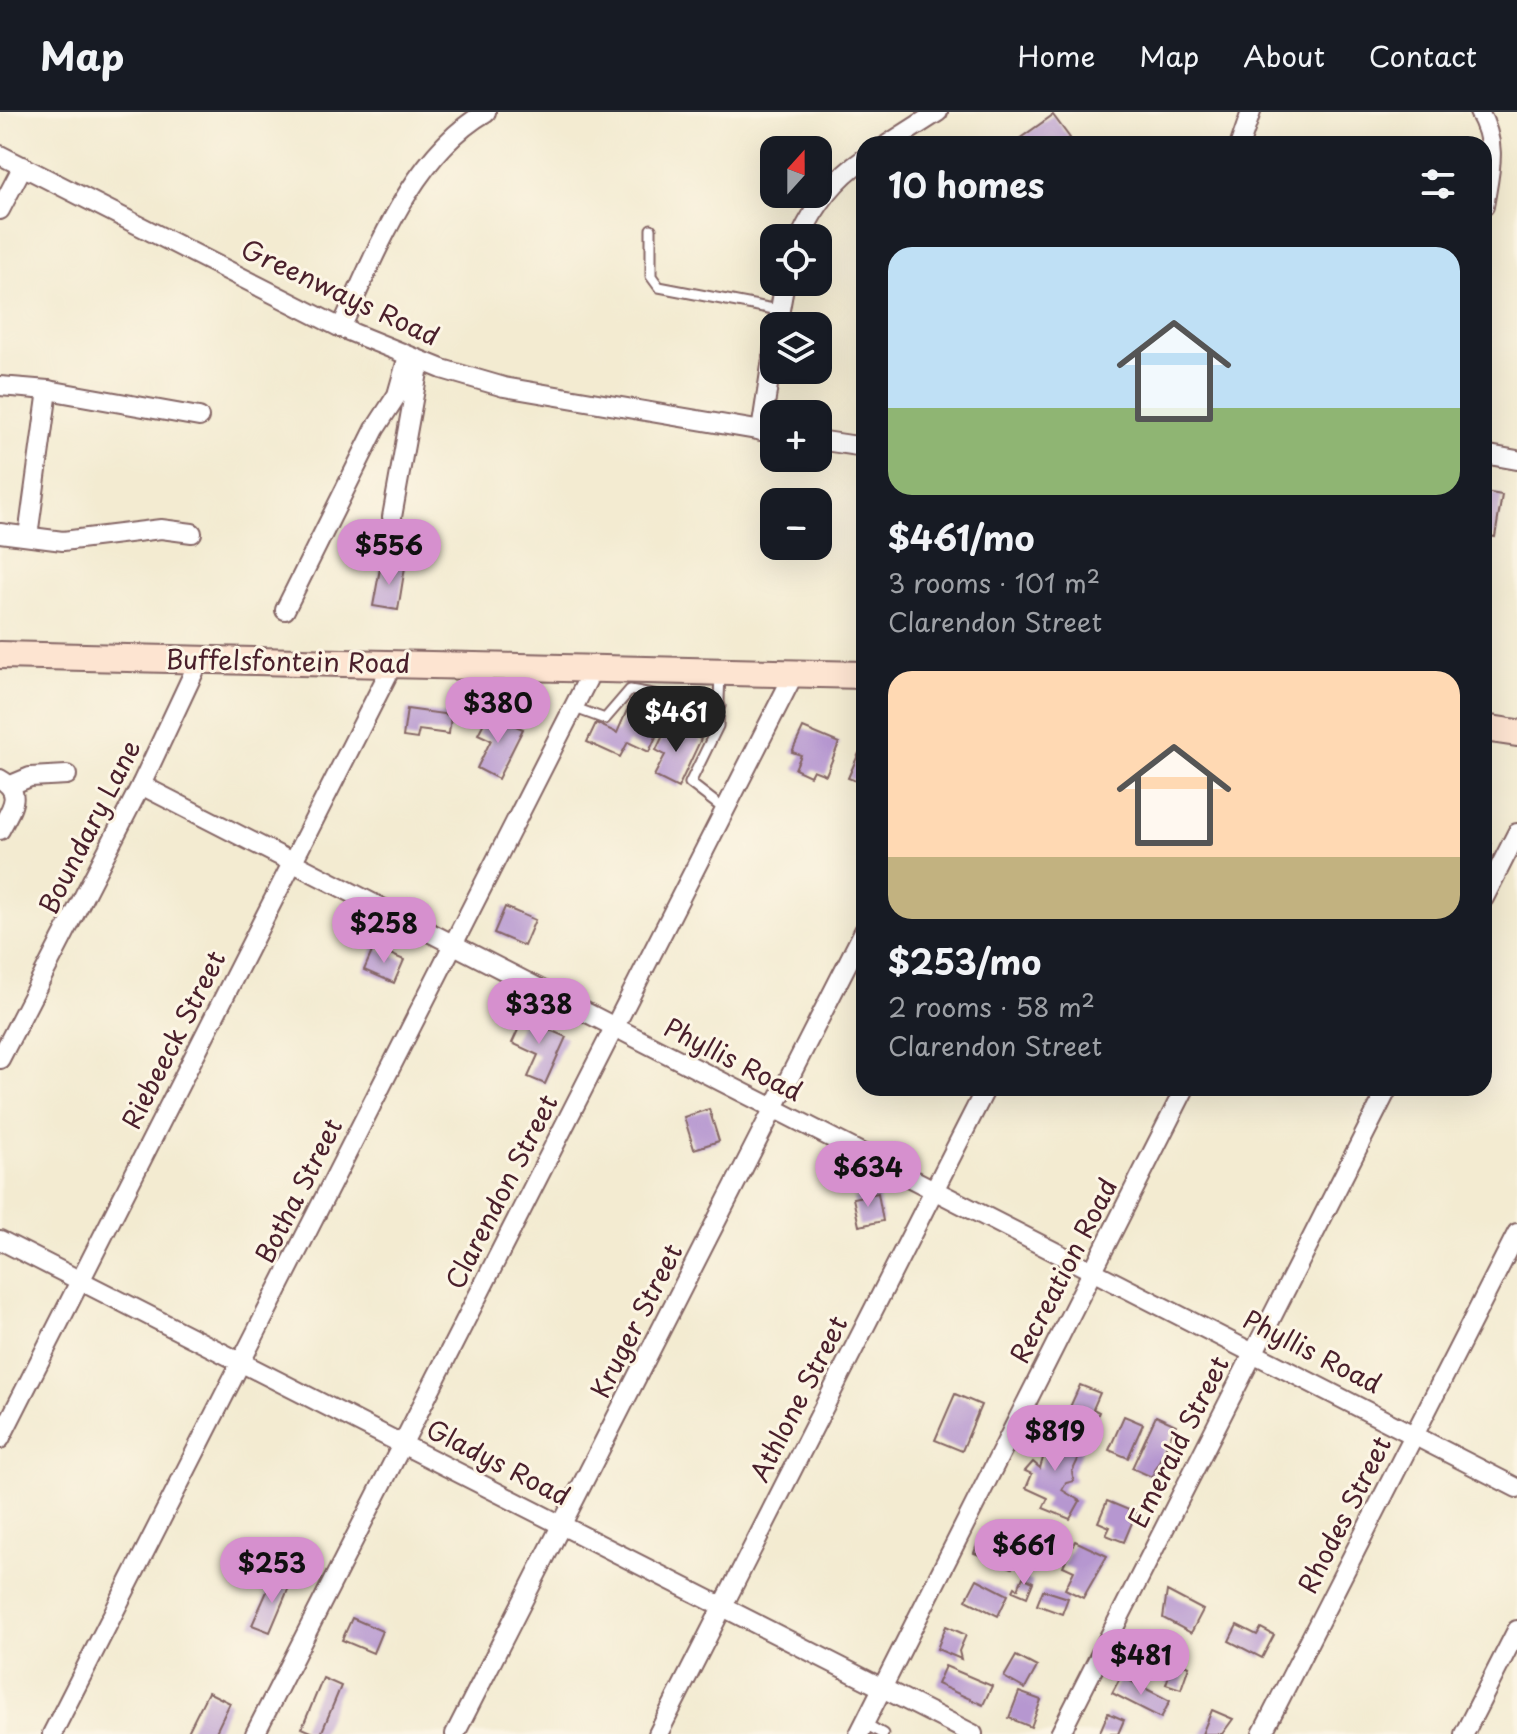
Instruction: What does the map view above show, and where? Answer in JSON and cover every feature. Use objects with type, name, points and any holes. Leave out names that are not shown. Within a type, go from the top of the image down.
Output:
[{"type":"main road","name":"Buffelsfontein Road","points":[[0,655],[856,675]]},
{"type":"main road","points":[[1492,729],[1517,733]]},
{"type":"street","points":[[341,328],[417,176],[466,123],[486,112]]},
{"type":"street","points":[[900,136],[938,112]]},
{"type":"street","points":[[1243,136],[1251,112]]},
{"type":"street","points":[[1479,112],[1489,136]]},
{"type":"street","name":"Greenways Road","points":[[0,155],[341,328],[414,359],[504,387],[760,431]]},
{"type":"street","points":[[0,210],[23,166]]},
{"type":"street","points":[[807,224],[830,190],[856,166]]},
{"type":"street","points":[[392,517],[414,359]]},
{"type":"street","points":[[285,610],[375,429],[397,395],[414,359]]},
{"type":"street","points":[[0,386],[48,390],[199,417]]},
{"type":"street","points":[[28,536],[48,390]]},
{"type":"street","points":[[832,442],[856,446]]},
{"type":"street","points":[[1492,455],[1517,460]]},
{"type":"street","points":[[0,533],[63,541],[161,529],[192,533]]},
{"type":"street","name":"Boundary Lane","points":[[0,1059],[141,785],[200,659]]},
{"type":"street","name":"Riebeeck Street","points":[[0,1439],[393,664]]},
{"type":"street","name":"Botha Street","points":[[52,1734],[592,671]]},
{"type":"street","name":"Clarendon Street","points":[[255,1734],[794,674]]},
{"type":"street","points":[[0,830],[14,800],[6,782],[67,775]]},
{"type":"street","name":"Phyllis Road","points":[[141,785],[1517,1488]]},
{"type":"street","points":[[1492,882],[1517,833]]},
{"type":"street","name":"Kruger Street","points":[[455,1734],[856,947]]},
{"type":"street","name":"Athlone Street","points":[[658,1734],[982,1096]]},
{"type":"street","name":"Recreation Road","points":[[862,1729],[1181,1096]]},
{"type":"street","name":"Emerald Street","points":[[1060,1734],[1384,1096]]},
{"type":"street","name":"Rhodes Street","points":[[1262,1734],[1517,1233]]},
{"type":"street","name":"Gladys Road","points":[[0,1240],[973,1734]]},
{"type":"street","points":[[1464,1734],[1517,1630]]},
{"type":"lane","points":[[651,229],[651,276],[659,287],[760,313]]},
{"type":"lane","points":[[720,673],[718,726],[690,783],[725,810]]},
{"type":"lane","points":[[575,708],[605,719],[630,690],[720,706]]},
{"type":"lane","points":[[862,1729],[883,1734]]},
{"type":"building","points":[[1053,115],[1069,136],[1023,136]]},
{"type":"building","points":[[1492,493],[1502,495],[1495,537],[1492,536]]},
{"type":"building","points":[[381,563],[405,567],[398,610],[373,606]]},
{"type":"building","points":[[631,701],[665,717],[649,752],[628,742],[620,757],[587,742],[596,723],[617,733]]},
{"type":"building","points":[[407,709],[451,715],[449,734],[419,730],[417,739],[403,737]]},
{"type":"building","points":[[488,715],[523,729],[498,779],[477,768],[491,740],[478,734]]},
{"type":"building","points":[[669,723],[701,739],[678,788],[654,776],[665,755],[656,750]]},
{"type":"building","points":[[803,728],[839,743],[826,775],[813,770],[810,776],[795,769],[801,755],[792,752]]},
{"type":"building","points":[[856,760],[856,781],[848,778]]},
{"type":"building","points":[[505,907],[535,920],[524,946],[494,933]]},
{"type":"building","points":[[374,947],[404,960],[394,983],[364,970]]},
{"type":"building","points":[[527,1010],[535,1013],[531,1022],[566,1037],[545,1084],[528,1077],[538,1055],[512,1043]]},
{"type":"building","points":[[709,1109],[719,1141],[694,1149],[684,1117]]},
{"type":"building","points":[[878,1193],[883,1221],[859,1226],[853,1198]]},
{"type":"building","points":[[1080,1385],[1100,1393],[1093,1409],[1099,1412],[1095,1421],[1089,1419],[1086,1427],[1065,1418]]},
{"type":"building","points":[[955,1394],[981,1405],[962,1451],[935,1440]]},
{"type":"building","points":[[1124,1416],[1143,1424],[1128,1458],[1109,1450]]},
{"type":"building","points":[[1156,1416],[1176,1425],[1152,1477],[1132,1468]]},
{"type":"building","points":[[1038,1426],[1082,1451],[1072,1472],[1074,1481],[1066,1483],[1062,1490],[1080,1501],[1070,1519],[1043,1508],[1048,1498],[1026,1488],[1032,1474],[1025,1471],[1033,1462],[1040,1468],[1044,1455],[1041,1444],[1034,1446]]},
{"type":"building","points":[[1107,1501],[1136,1513],[1124,1542],[1106,1535],[1110,1527],[1098,1522]]},
{"type":"building","points":[[1005,1523],[1018,1527],[1016,1532],[1037,1540],[1028,1564],[1015,1559],[1012,1568],[974,1553],[977,1545],[985,1549],[987,1543],[996,1542]]},
{"type":"building","points":[[1075,1541],[1107,1556],[1083,1598],[1065,1589],[1074,1571],[1063,1566]]},
{"type":"building","points":[[285,1577],[292,1580],[270,1632],[252,1625],[272,1580],[282,1584]]},
{"type":"building","points":[[1023,1577],[1033,1582],[1027,1597],[1013,1591],[1015,1587],[1018,1589]]},
{"type":"building","points":[[977,1579],[1008,1595],[998,1616],[966,1600]]},
{"type":"building","points":[[1043,1590],[1068,1598],[1062,1614],[1037,1605]]},
{"type":"building","points":[[1167,1591],[1203,1610],[1191,1633],[1163,1618]]},
{"type":"building","points":[[352,1618],[382,1631],[373,1653],[342,1640]]},
{"type":"building","points":[[1237,1625],[1257,1635],[1261,1628],[1274,1635],[1262,1658],[1229,1641]]},
{"type":"building","points":[[946,1626],[966,1635],[959,1651],[961,1659],[937,1649]]},
{"type":"building","points":[[1016,1656],[1037,1667],[1025,1689],[1004,1677]]},
{"type":"building","points":[[1174,1661],[1189,1666],[1181,1689],[1166,1684]]},
{"type":"building","points":[[945,1666],[992,1686],[983,1705],[937,1684]]},
{"type":"building","points":[[1121,1676],[1170,1701],[1161,1718],[1112,1693]]},
{"type":"building","points":[[323,1678],[341,1686],[321,1734],[316,1734],[302,1728]]},
{"type":"building","points":[[208,1692],[230,1703],[215,1734],[187,1734]]},
{"type":"building","points":[[1019,1692],[1041,1700],[1031,1727],[1009,1718]]},
{"type":"building","points":[[1212,1710],[1233,1719],[1222,1734],[1202,1734]]},
{"type":"building","points":[[1108,1713],[1124,1720],[1118,1734],[1099,1734]]}]
